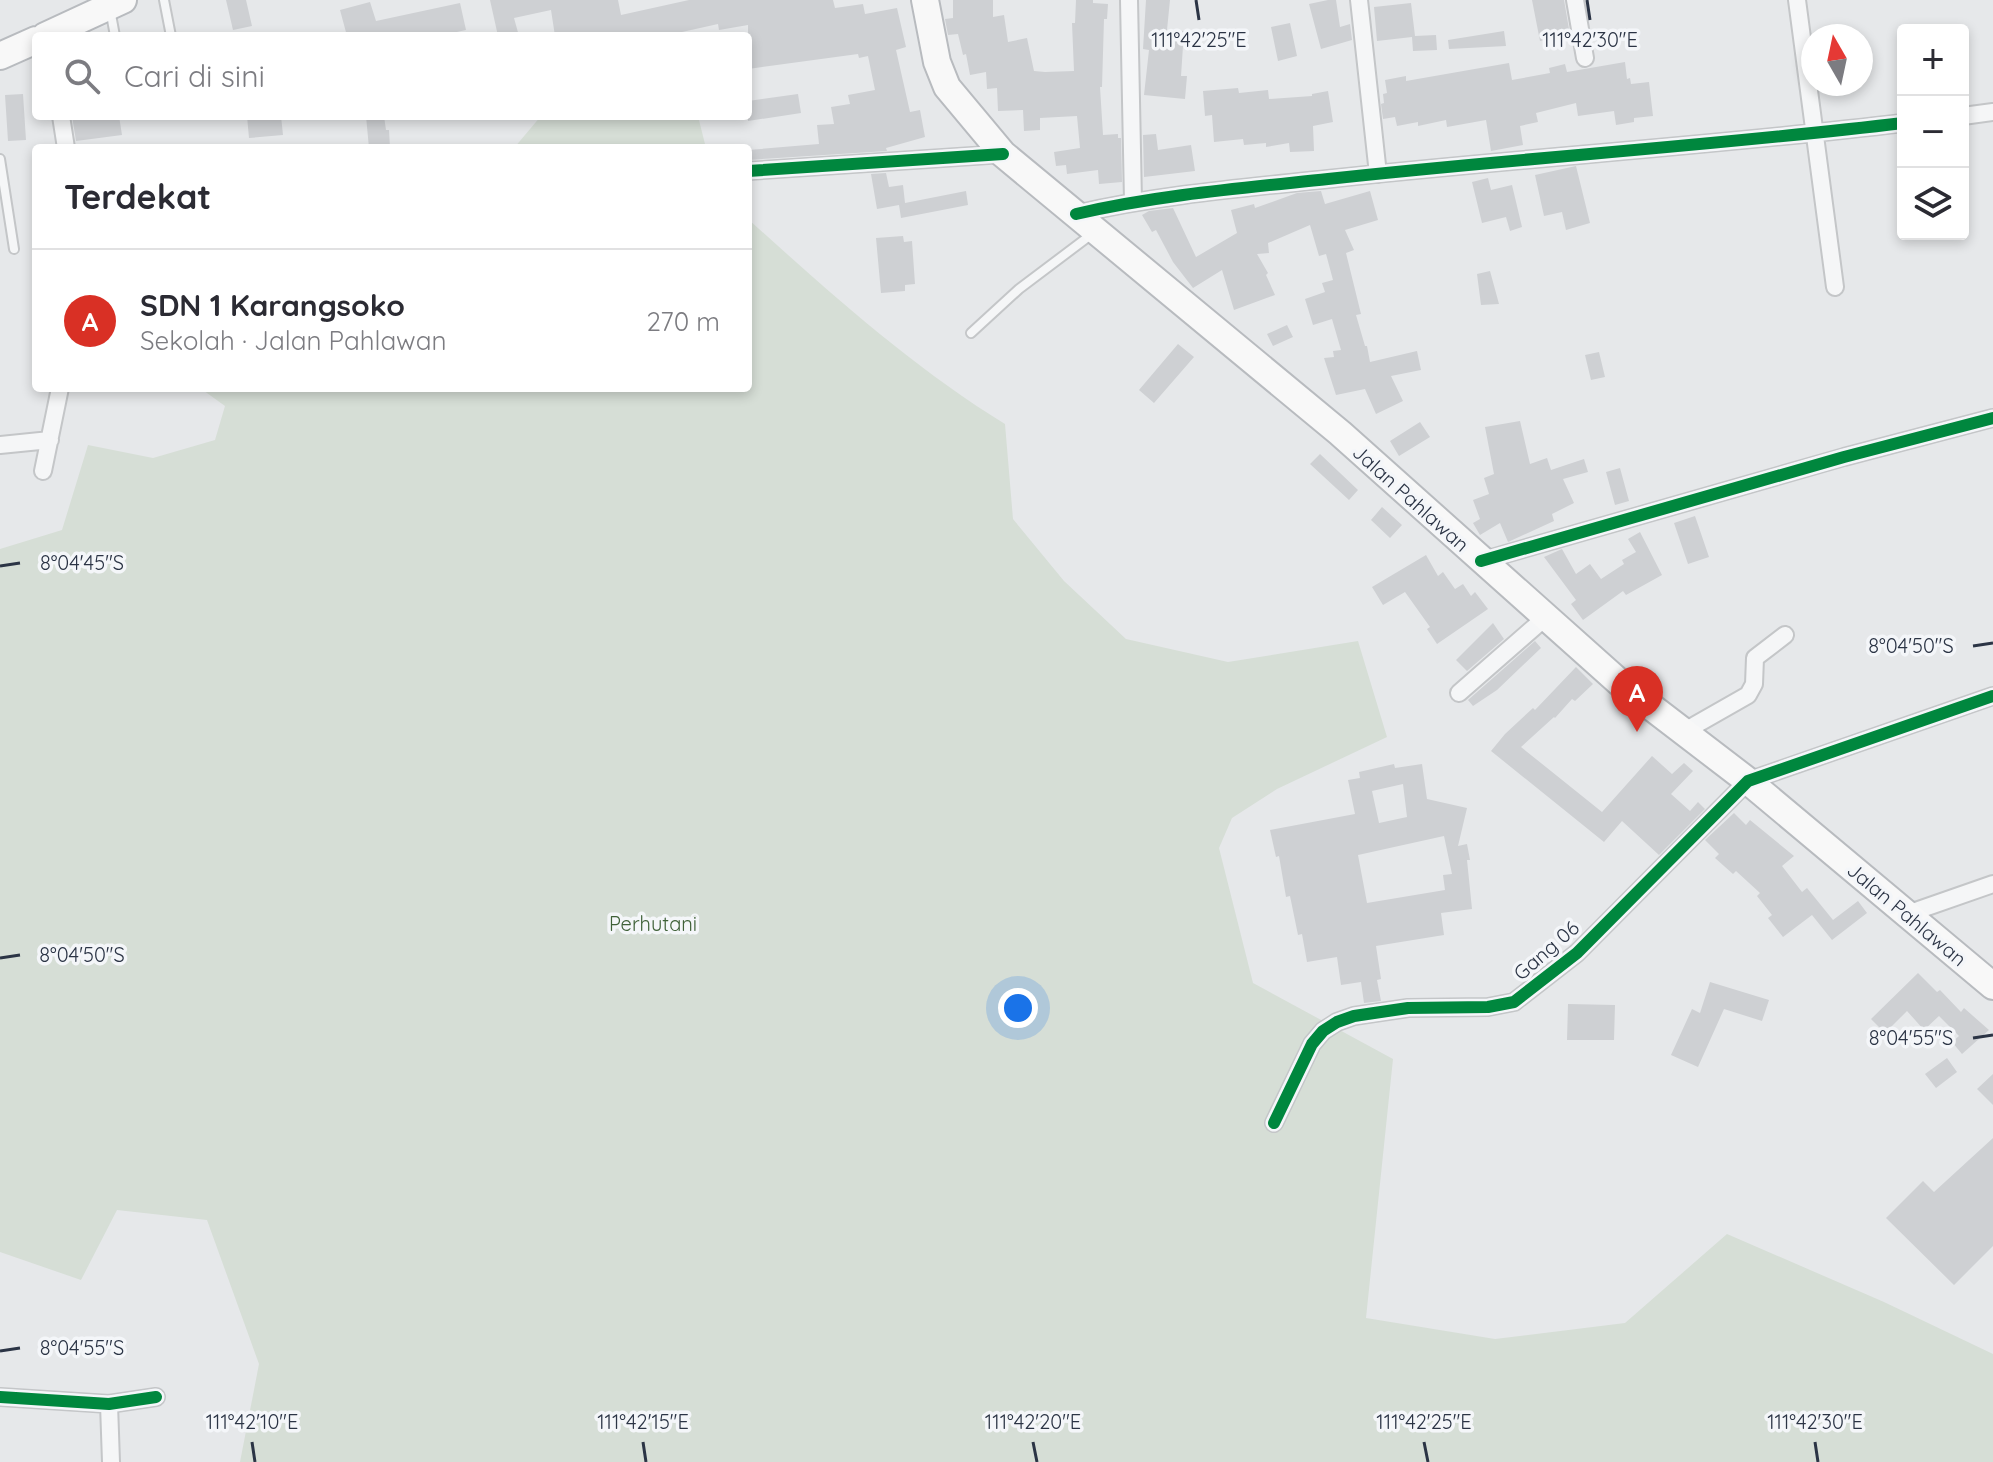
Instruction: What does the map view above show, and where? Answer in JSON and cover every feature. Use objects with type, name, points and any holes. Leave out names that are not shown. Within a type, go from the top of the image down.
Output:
[{"type":"highway","name":"Jalan Pahlawan","points":[[925,0],[937,62],[947,87],[1003,154],[1340,433],[1620,683],[1748,781],[1993,986]]},
{"type":"highway","points":[[55,32],[116,4]]},
{"type":"highway","points":[[0,56],[32,42]]},
{"type":"street","points":[[1129,0],[1133,201]]},
{"type":"street","points":[[1359,0],[1378,174]]},
{"type":"street","points":[[1575,0],[1585,58]]},
{"type":"street","points":[[1797,0],[1835,287]]},
{"type":"street","points":[[1969,115],[1993,112]]},
{"type":"street","points":[[62,120],[65,144]]},
{"type":"street","points":[[1076,214],[1133,201],[1378,174],[1897,124]]},
{"type":"street","points":[[752,171],[1003,154]]},
{"type":"street","points":[[43,471],[59,392]]},
{"type":"street","points":[[1481,561],[1829,461],[1993,418]]},
{"type":"street","points":[[0,445],[50,440]]},
{"type":"street","points":[[1459,693],[1546,617]]},
{"type":"street","points":[[1683,732],[1748,695],[1754,684],[1755,658],[1785,635]]},
{"type":"street","points":[[1748,781],[1993,696]]},
{"type":"street","name":"Gang 06","points":[[1274,1123],[1306,1054],[1323,1031],[1337,1022],[1367,1014],[1408,1008],[1501,1006],[1520,999],[1577,953],[1748,781]]},
{"type":"street","points":[[1907,914],[1993,884]]},
{"type":"street","points":[[0,1397],[109,1404],[156,1397]]},
{"type":"street","points":[[109,1404],[111,1462]]},
{"type":"lane","points":[[164,0],[170,32]]},
{"type":"lane","points":[[115,32],[116,4]]},
{"type":"lane","points":[[0,159],[14,249]]},
{"type":"lane","points":[[971,333],[1019,289],[1096,231]]},
{"type":"green space","points":[[538,120],[699,120],[705,144],[517,144]]},
{"type":"green space","name":"Perhutani","points":[[752,223],[904,353],[1005,424],[1013,519],[1064,581],[1126,639],[1228,662],[1358,641],[1387,737],[1277,789],[1232,818],[1219,848],[1253,983],[1393,1059],[1366,1318],[1495,1339],[1625,1323],[1727,1234],[1884,1302],[1993,1354],[1993,1462],[240,1462],[259,1364],[207,1220],[117,1210],[81,1280],[0,1252],[0,549],[62,530],[88,445],[153,458],[215,440],[225,406],[206,392],[752,392]]},
{"type":"building","points":[[226,0],[246,0],[252,26],[233,30]]},
{"type":"building","points":[[490,0],[618,0],[621,15],[689,0],[833,0],[835,8],[863,4],[865,14],[897,8],[906,47],[896,50],[910,112],[920,110],[925,137],[886,148],[887,151],[752,160],[752,150],[819,144],[817,125],[834,124],[831,107],[850,104],[848,95],[875,90],[868,56],[859,58],[858,54],[752,68],[752,32],[748,32],[748,25],[719,30],[718,24],[682,32],[554,32],[551,10],[514,18],[518,32],[497,32]]},
{"type":"building","points":[[953,0],[993,0],[993,17],[1004,15],[1008,42],[1027,38],[1034,71],[1045,72],[1074,71],[1072,23],[1075,23],[1076,0],[1108,4],[1107,19],[1104,19],[1100,87],[1103,135],[1118,134],[1121,138],[1122,182],[1099,184],[1098,170],[1067,174],[1066,165],[1056,166],[1054,152],[1080,148],[1077,116],[1040,118],[1040,130],[1024,131],[1023,110],[998,111],[997,88],[987,89],[986,72],[970,75],[958,34],[948,35],[945,19],[953,18]]},
{"type":"building","points":[[1146,0],[1170,0],[1167,30],[1184,31],[1181,76],[1187,76],[1185,99],[1144,95],[1149,50],[1143,49]]},
{"type":"building","points":[[1336,0],[1340,27],[1350,24],[1352,40],[1321,49],[1309,4]]},
{"type":"building","points":[[1532,0],[1564,0],[1570,35],[1540,41]]},
{"type":"building","points":[[370,2],[376,21],[460,3],[466,30],[346,32],[340,10]]},
{"type":"building","points":[[1411,3],[1415,36],[1436,35],[1437,50],[1413,51],[1412,37],[1377,41],[1374,7]]},
{"type":"building","points":[[1290,23],[1297,56],[1278,61],[1271,27]]},
{"type":"building","points":[[1504,31],[1506,46],[1449,49],[1448,40]]},
{"type":"building","points":[[1625,62],[1627,79],[1630,78],[1631,84],[1649,82],[1653,116],[1634,118],[1634,122],[1616,125],[1614,111],[1578,116],[1576,103],[1536,113],[1538,122],[1520,126],[1523,145],[1491,151],[1486,120],[1447,127],[1446,120],[1418,126],[1418,122],[1397,126],[1395,117],[1383,119],[1381,104],[1384,103],[1383,94],[1387,93],[1385,80],[1406,76],[1406,81],[1509,63],[1512,80],[1550,73],[1549,68],[1565,64],[1567,72]]},
{"type":"building","points":[[1238,88],[1239,93],[1268,90],[1269,99],[1312,96],[1328,91],[1333,122],[1313,126],[1314,151],[1290,152],[1289,143],[1266,147],[1266,143],[1244,145],[1243,139],[1214,142],[1212,115],[1205,116],[1203,91]]},
{"type":"building","points":[[23,94],[26,140],[8,141],[5,95]]},
{"type":"building","points":[[798,94],[801,113],[748,121],[752,120],[752,100]]},
{"type":"building","points":[[73,120],[120,120],[122,135],[76,141]]},
{"type":"building","points":[[247,120],[281,120],[283,135],[249,138]]},
{"type":"building","points":[[366,120],[385,120],[390,144],[369,144]]},
{"type":"building","points":[[1156,134],[1158,150],[1191,145],[1195,171],[1144,177],[1143,135]]},
{"type":"building","points":[[1576,166],[1590,223],[1566,230],[1562,212],[1544,216],[1535,175]]},
{"type":"building","points":[[886,173],[889,187],[903,185],[905,203],[966,191],[968,205],[901,218],[899,205],[877,209],[871,174]]},
{"type":"building","points":[[1488,178],[1491,190],[1512,185],[1522,227],[1510,231],[1506,217],[1482,223],[1472,182]]},
{"type":"building","points":[[1321,191],[1325,204],[1370,191],[1378,220],[1345,230],[1354,250],[1346,253],[1361,314],[1356,315],[1370,362],[1417,351],[1421,370],[1391,376],[1403,401],[1376,414],[1365,389],[1336,395],[1324,358],[1334,357],[1333,351],[1341,350],[1332,319],[1313,325],[1305,299],[1325,292],[1322,283],[1333,280],[1326,254],[1319,256],[1310,225],[1268,243],[1269,253],[1257,254],[1268,273],[1266,275],[1275,295],[1234,310],[1222,270],[1193,288],[1173,262],[1156,230],[1152,232],[1142,215],[1173,208],[1196,257],[1237,233],[1231,210],[1254,204],[1255,208],[1297,193]]},
{"type":"building","points":[[903,236],[904,242],[912,241],[915,284],[905,285],[905,291],[881,293],[876,238]]},
{"type":"building","points":[[1490,271],[1499,304],[1481,305],[1477,274]]},
{"type":"building","points":[[1287,325],[1293,337],[1273,346],[1267,334]]},
{"type":"building","points":[[1178,344],[1194,357],[1154,403],[1139,390]]},
{"type":"building","points":[[1599,352],[1605,377],[1591,380],[1585,355]]},
{"type":"building","points":[[1520,421],[1530,464],[1547,458],[1551,470],[1584,459],[1588,472],[1563,479],[1574,503],[1552,514],[1554,521],[1508,542],[1500,523],[1480,535],[1473,523],[1480,519],[1473,500],[1489,494],[1484,478],[1494,474],[1485,427]]},
{"type":"building","points":[[1420,422],[1430,437],[1399,456],[1390,441]]},
{"type":"building","points":[[1320,454],[1358,490],[1349,500],[1310,464]]},
{"type":"building","points":[[1620,468],[1629,501],[1615,505],[1606,472]]},
{"type":"building","points":[[1382,507],[1402,525],[1390,538],[1371,520]]},
{"type":"building","points":[[1695,516],[1709,557],[1688,564],[1674,523]]},
{"type":"building","points":[[1640,532],[1662,575],[1626,595],[1623,591],[1583,620],[1571,604],[1576,600],[1544,557],[1562,549],[1576,574],[1590,564],[1601,579],[1636,552],[1628,539]]},
{"type":"building","points":[[1426,555],[1438,576],[1443,572],[1455,589],[1463,584],[1471,596],[1475,592],[1488,609],[1437,644],[1427,629],[1430,627],[1405,592],[1383,605],[1372,587]]},
{"type":"building","points":[[1493,623],[1504,639],[1467,671],[1456,660]]},
{"type":"building","points":[[1535,641],[1541,648],[1497,690],[1473,706],[1468,700]]},
{"type":"building","points":[[1576,667],[1593,684],[1575,701],[1572,699],[1521,747],[1602,812],[1652,756],[1672,774],[1684,763],[1693,771],[1671,794],[1690,811],[1698,802],[1705,809],[1659,855],[1622,821],[1604,842],[1491,751]]},
{"type":"building","points":[[1394,764],[1395,768],[1422,764],[1427,799],[1467,808],[1458,846],[1467,844],[1472,909],[1441,913],[1444,935],[1376,946],[1381,1001],[1364,1003],[1361,982],[1341,985],[1337,957],[1307,962],[1302,934],[1298,935],[1290,896],[1286,897],[1279,856],[1276,857],[1270,830],[1355,814],[1348,780],[1360,778],[1359,772]],"holes":[[[1403,784],[1407,817],[1379,823],[1372,791]],[[1444,836],[1452,874],[1443,875],[1445,890],[1367,903],[1358,855]]]},
{"type":"building","points":[[1734,813],[1746,825],[1750,820],[1794,856],[1782,866],[1802,892],[1807,888],[1833,920],[1858,901],[1867,913],[1832,940],[1812,915],[1783,937],[1768,918],[1772,915],[1757,896],[1760,893],[1736,871],[1733,874],[1715,858],[1719,854],[1705,840]]},
{"type":"building","points":[[1918,973],[1961,1012],[1964,1008],[1989,1030],[1962,1054],[1952,1042],[1959,1036],[1939,1016],[1924,1030],[1907,1011],[1885,1033],[1871,1019]]},
{"type":"building","points":[[1710,982],[1769,1000],[1762,1021],[1724,1009],[1698,1067],[1671,1055],[1692,1009],[1700,1013]]},
{"type":"building","points":[[1568,1004],[1615,1005],[1614,1040],[1567,1040]]},
{"type":"building","points":[[1947,1058],[1957,1072],[1936,1088],[1925,1074]]},
{"type":"building","points":[[1993,1074],[1993,1105],[1977,1089]]},
{"type":"building","points":[[1993,1138],[1993,1246],[1954,1285],[1886,1218],[1923,1181],[1934,1192]]},
{"type":"cycle path","points":[[1076,214],[1233,189],[1897,124]]},
{"type":"cycle path","points":[[752,171],[1003,154]]},
{"type":"cycle path","points":[[1481,561],[1844,457],[1993,418]]},
{"type":"cycle path","points":[[1274,1123],[1312,1044],[1323,1031],[1337,1022],[1354,1016],[1408,1008],[1488,1007],[1514,1002],[1577,953],[1748,781],[1993,696]]},
{"type":"cycle path","points":[[0,1397],[109,1404],[156,1397]]},
{"type":"place","name":"SDN 1 Karangsoko","points":[[1637,732]]}]
